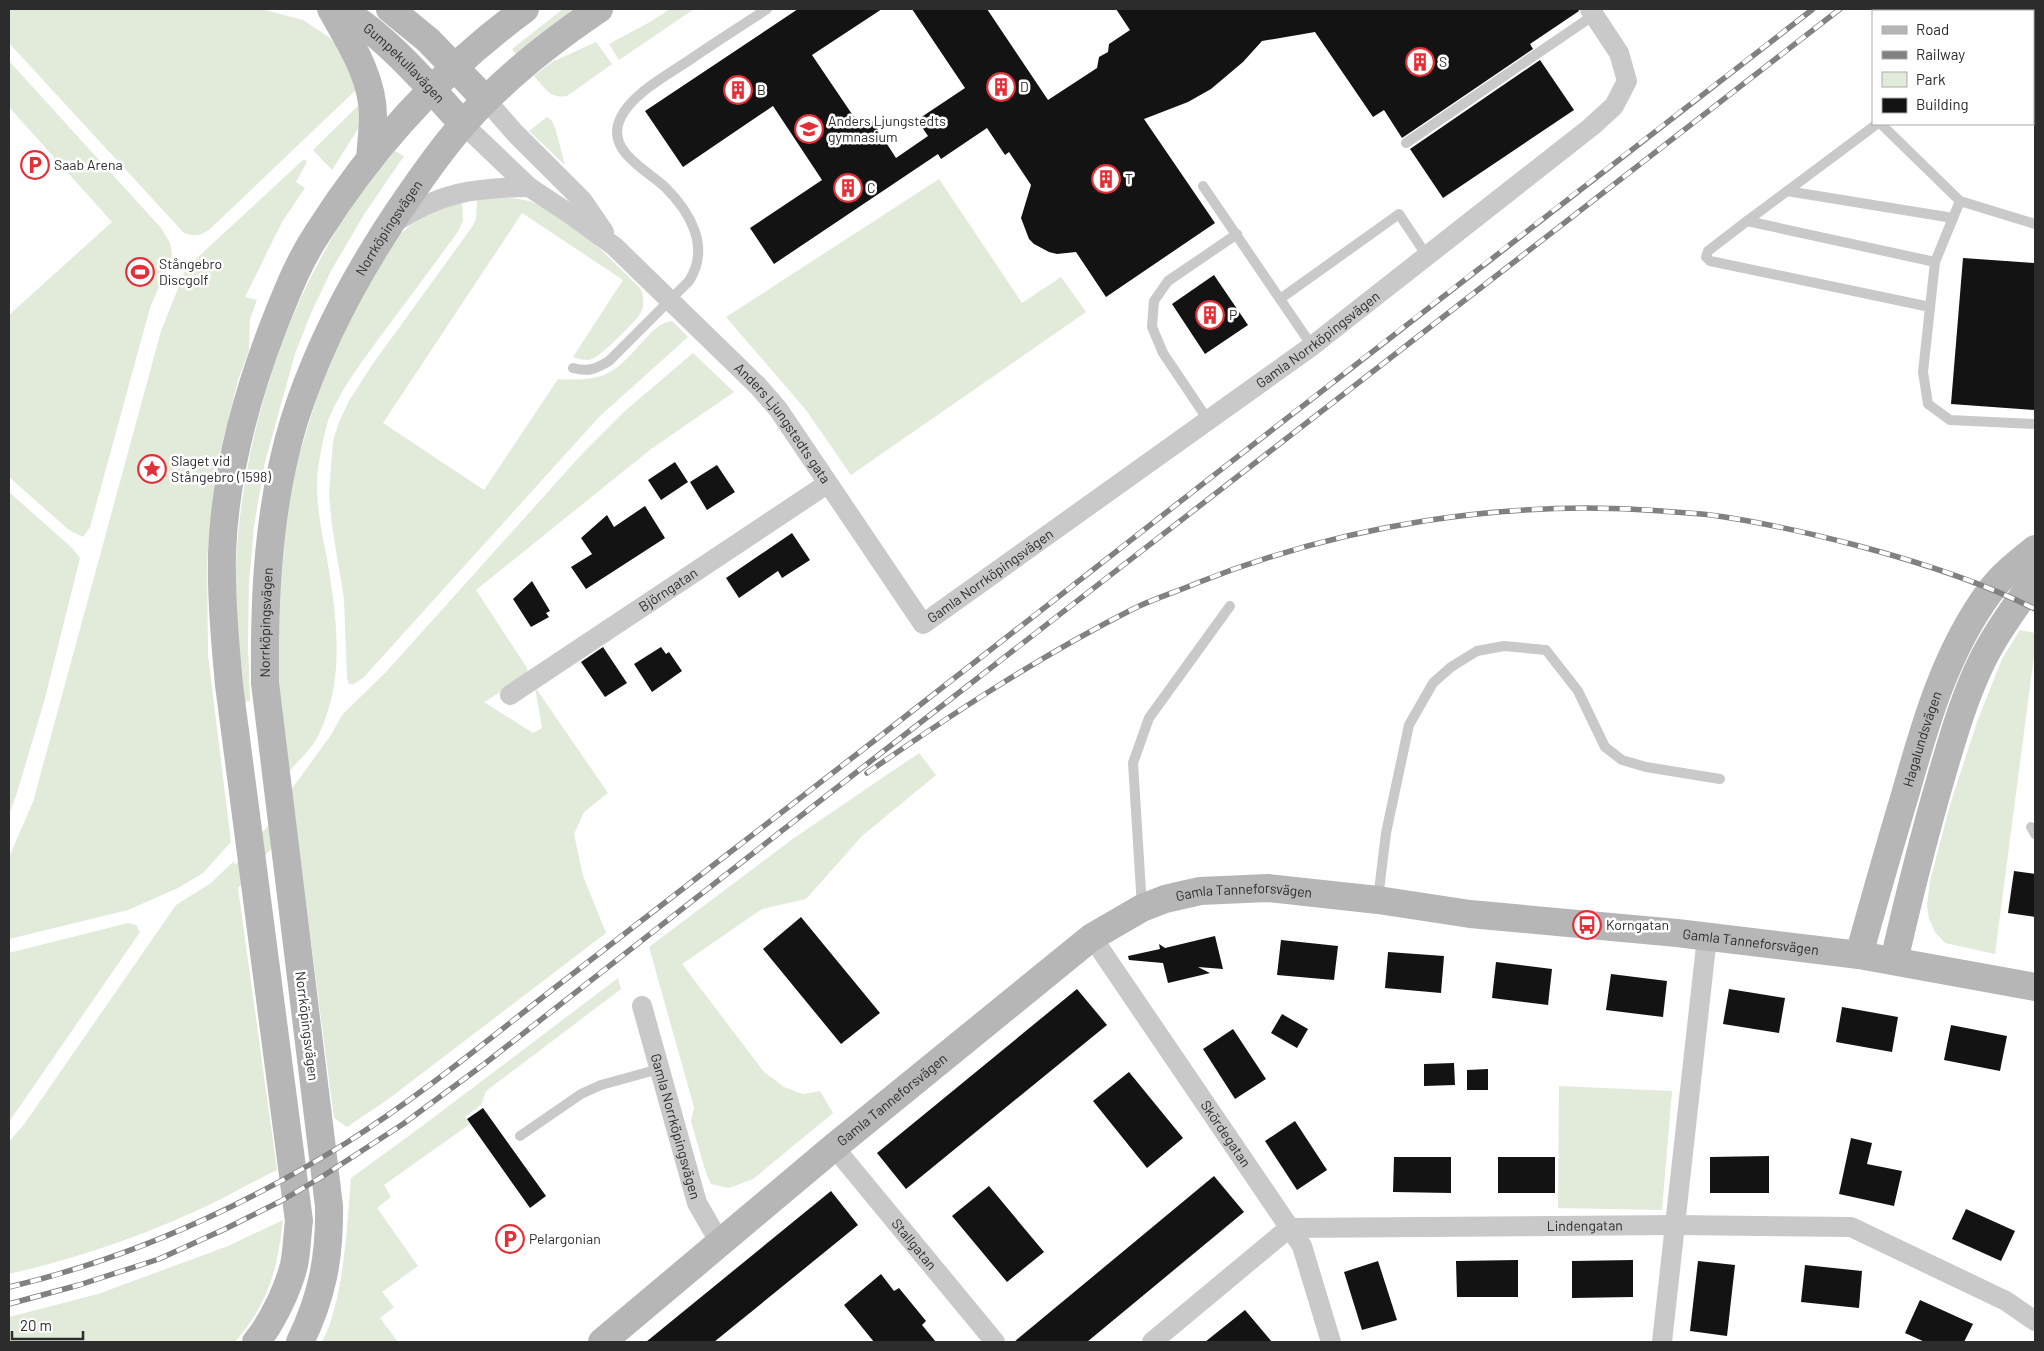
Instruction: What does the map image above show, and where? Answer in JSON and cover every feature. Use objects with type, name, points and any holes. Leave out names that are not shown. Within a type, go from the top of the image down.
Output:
[{"type":"street","points":[[330,9],[348,38],[370,90],[373,115],[370,159]]},
{"type":"street","name":"Gumpekullavägen","points":[[339,9],[352,16],[392,50],[463,124]]},
{"type":"street","points":[[390,9],[428,40],[486,100]]},
{"type":"street","points":[[256,1342],[263,1334],[279,1304],[294,1265],[299,1221],[229,685],[223,608],[222,552],[237,435],[259,363],[287,289],[316,235],[370,159],[430,88],[489,35],[525,9]]},
{"type":"street","name":"Norrköpingsvägen","points":[[300,1342],[312,1318],[325,1275],[330,1238],[329,1206],[265,683],[264,614],[268,551],[280,480],[294,421],[320,351],[341,306],[386,228],[432,162],[463,124],[486,100],[570,28],[600,9]]},
{"type":"street","name":"Gamla Norrköpingsvägen","points":[[922,624],[1062,522],[1312,346],[1591,127],[1614,106],[1627,81],[1619,53],[1592,12]]},
{"type":"street","name":"Anders Ljungstedts gata","points":[[486,100],[515,133],[582,200],[614,246]]},
{"type":"street","name":"Anders Ljungstedts gata","points":[[463,124],[529,187],[614,246],[758,386],[778,409],[922,624]]},
{"type":"street","points":[[386,228],[410,212],[437,199],[470,190],[529,187]]},
{"type":"street","name":"Björngatan","points":[[510,695],[827,484]]},
{"type":"street","name":"Hagalundsvägen","points":[[1859,955],[1921,738],[1940,684],[1956,649],[1992,589],[2035,549]]},
{"type":"street","name":"Hagalundsvägen","points":[[1894,961],[1915,868],[1966,698],[1987,651],[2035,580]]},
{"type":"street","name":"Gamla Tanneforsvägen","points":[[602,1342],[834,1147],[1092,936],[1142,908],[1165,899],[1200,891],[1268,888],[1378,900],[1470,914],[1707,937],[1859,955],[2035,987]]},
{"type":"street","name":"Skördegatan","points":[[1092,936],[1302,1246],[1332,1342]]},
{"type":"street","points":[[1662,1342],[1707,937]]},
{"type":"street","name":"Gamla Norrköpingsvägen","points":[[642,1006],[697,1203],[720,1243]]},
{"type":"street","name":"Stallgatan","points":[[834,1147],[994,1342]]},
{"type":"street","name":"Lindengatan","points":[[1289,1228],[1675,1225],[1851,1227],[2006,1301],[2035,1321]]},
{"type":"street","points":[[1152,1342],[1289,1228]]},
{"type":"lane","points":[[573,368],[583,371],[595,369],[609,361],[689,281],[696,270],[699,258],[698,245],[686,211],[664,186],[633,162],[622,149],[617,133],[621,117],[631,104],[651,86],[767,9]]},
{"type":"lane","points":[[1406,143],[1592,12]]},
{"type":"lane","points":[[1876,125],[1708,251],[1706,258],[1930,307]]},
{"type":"lane","points":[[1882,125],[1960,201],[2035,224]]},
{"type":"lane","points":[[1204,186],[1312,346]]},
{"type":"lane","points":[[1787,191],[1953,218]]},
{"type":"lane","points":[[1960,201],[1935,262],[1923,372],[1928,404],[1950,420],[2035,424]]},
{"type":"lane","points":[[1280,299],[1399,214],[1427,256]]},
{"type":"lane","points":[[1747,221],[1935,262]]},
{"type":"lane","points":[[1208,420],[1163,353],[1152,327],[1154,301],[1168,281],[1237,234]]},
{"type":"lane","points":[[1142,908],[1133,763],[1149,718],[1230,606]]},
{"type":"lane","points":[[1378,900],[1386,833],[1409,725],[1433,683],[1451,667],[1477,651],[1504,646],[1546,650],[1578,690],[1605,747],[1622,760],[1646,767],[1720,779]]},
{"type":"lane","points":[[520,1136],[581,1094],[601,1085],[659,1069]]},
{"type":"green space","points":[[9,9],[261,9],[303,20],[329,37],[341,50],[359,87],[210,229],[198,235],[188,234],[184,233],[9,43]]},
{"type":"green space","points":[[563,9],[575,9],[517,55],[512,49]]},
{"type":"green space","points":[[670,9],[694,9],[619,60],[609,44]]},
{"type":"green space","points":[[596,42],[612,64],[567,96],[552,94],[534,76],[552,62]]},
{"type":"green space","points":[[9,61],[161,228],[170,243],[172,255],[150,308],[90,527],[83,537],[69,530],[9,477],[9,315],[112,222],[9,107]]},
{"type":"green space","points":[[363,101],[361,124],[332,170],[313,150]]},
{"type":"green space","points":[[547,117],[555,127],[565,165],[529,131]]},
{"type":"green space","points":[[395,151],[404,156],[365,213],[332,269],[311,313],[295,354],[265,462],[254,526],[249,583],[248,643],[250,701],[244,702],[236,627],[235,582],[243,493],[251,448],[262,405],[275,362],[291,320],[310,279],[345,217]]},
{"type":"green space","points":[[304,159],[307,162],[296,182],[305,188],[282,222],[245,297],[257,300],[250,319],[249,350],[238,380],[216,470],[207,561],[208,655],[231,842],[203,873],[178,888],[128,910],[9,939],[9,857],[33,802],[161,331],[185,271]]},
{"type":"green space","points":[[939,179],[1022,303],[1061,277],[1086,312],[851,475],[806,410],[726,317]]},
{"type":"green space","points":[[494,197],[532,202],[548,209],[577,228],[640,288],[643,301],[642,311],[625,331],[596,357],[587,360],[573,357],[623,280],[522,213],[383,423],[484,490],[558,379],[587,379],[607,373],[625,361],[656,328],[667,322],[672,321],[688,337],[599,417],[364,677],[354,684],[349,684],[347,678],[344,599],[332,526],[329,494],[333,441],[349,401],[372,365],[472,227],[476,219],[477,199]]},
{"type":"green space","points":[[462,199],[463,221],[457,233],[358,367],[335,405],[326,428],[318,470],[317,493],[334,604],[337,650],[336,673],[326,717],[317,738],[288,773],[275,647],[280,557],[294,472],[321,384],[363,291],[398,236],[420,217]]},
{"type":"green space","points":[[693,353],[734,392],[651,449],[476,590],[527,668],[528,675],[484,702],[533,733],[542,728],[535,687],[608,793],[584,812],[574,834],[583,876],[606,933],[387,1100],[347,1127],[334,1118],[295,820],[238,888],[277,1170],[208,1205],[129,1239],[57,1262],[9,1274],[9,1142],[25,1123],[176,905],[211,883],[234,861],[235,865],[292,797],[291,790],[331,735],[342,715],[386,672],[582,454],[625,411]]},
{"type":"green space","points":[[9,492],[71,547],[80,558],[44,702],[9,815]]},
{"type":"green space","points":[[2020,630],[2035,633],[2035,648],[1995,954],[1945,943],[1935,932],[1929,919],[1927,906],[1930,881],[1950,805],[1977,722],[2002,659]]},
{"type":"green space","points":[[919,753],[936,775],[862,836],[806,899],[762,909],[682,964],[764,1072],[784,1087],[803,1094],[820,1091],[833,1113],[753,1179],[729,1188],[711,1184],[691,1122],[694,1107],[649,947],[794,838]]},
{"type":"green space","points":[[128,923],[136,925],[140,932],[9,1122],[9,953]]},
{"type":"green space","points":[[618,978],[621,989],[486,1091],[481,1105],[465,1117],[470,1124],[384,1185],[391,1197],[377,1208],[418,1266],[382,1292],[394,1307],[380,1318],[398,1342],[322,1342],[335,1306],[340,1284],[351,1178]]},
{"type":"green space","points":[[1559,1086],[1672,1091],[1662,1210],[1558,1208]]},
{"type":"green space","points":[[283,1220],[278,1255],[264,1299],[247,1327],[235,1342],[9,1342],[9,1317],[98,1294],[228,1246]]},
{"type":"building","points":[[798,9],[882,9],[812,55],[860,126],[871,119],[896,158],[928,136],[917,120],[965,88],[912,9],[987,9],[1048,100],[1097,68],[1099,57],[1108,52],[1109,44],[1130,30],[1116,9],[1578,9],[1579,11],[1530,44],[1533,49],[1402,138],[1384,110],[1373,117],[1315,32],[1262,41],[1243,62],[1211,89],[1188,102],[1144,119],[1215,223],[1106,297],[1076,252],[1057,254],[1049,252],[1029,239],[1021,218],[1031,185],[1009,152],[1005,155],[987,128],[941,159],[938,154],[774,264],[750,228],[822,180],[773,106],[683,167],[645,111]]},
{"type":"building","points":[[1540,60],[1574,110],[1443,198],[1410,149]]},
{"type":"building","points":[[1963,258],[2035,263],[2035,410],[1951,404]]},
{"type":"building","name":"P","points":[[1214,275],[1248,325],[1205,354],[1172,304]]},
{"type":"building","points":[[675,462],[688,482],[661,500],[648,480]]},
{"type":"building","points":[[717,465],[735,492],[707,510],[690,482]]},
{"type":"building","points":[[645,506],[665,538],[586,589],[571,567],[592,554],[581,538],[607,515],[614,527]]},
{"type":"building","points":[[792,533],[810,560],[782,578],[778,571],[739,598],[726,578]]},
{"type":"building","points":[[532,581],[550,611],[546,613],[549,617],[531,627],[513,599]]},
{"type":"building","points":[[603,647],[627,683],[605,697],[581,662]]},
{"type":"building","points":[[661,647],[666,654],[669,652],[682,671],[652,692],[634,664]]},
{"type":"building","points":[[2014,871],[2035,874],[2035,917],[2008,913]]},
{"type":"building","points":[[801,917],[880,1013],[841,1044],[763,949]]},
{"type":"building","points":[[1215,936],[1223,969],[1198,967],[1210,973],[1168,983],[1163,963],[1129,960],[1128,956],[1160,949],[1159,944],[1165,948]]},
{"type":"building","points":[[1281,940],[1338,946],[1334,980],[1277,975]]},
{"type":"building","points":[[1388,952],[1444,956],[1441,993],[1385,988]]},
{"type":"building","points":[[1496,962],[1552,969],[1548,1005],[1492,998]]},
{"type":"building","points":[[1611,974],[1667,981],[1663,1017],[1606,1010]]},
{"type":"building","points":[[1077,989],[1107,1025],[906,1189],[877,1153]]},
{"type":"building","points":[[1729,989],[1785,998],[1779,1033],[1723,1024]]},
{"type":"building","points":[[1842,1007],[1898,1017],[1892,1052],[1836,1042]]},
{"type":"building","points":[[1282,1014],[1308,1029],[1297,1048],[1271,1033]]},
{"type":"building","points":[[1951,1025],[2007,1036],[2000,1071],[1944,1060]]},
{"type":"building","points":[[1233,1029],[1266,1079],[1235,1099],[1203,1049]]},
{"type":"building","points":[[1454,1063],[1455,1085],[1424,1086],[1424,1064]]},
{"type":"building","points":[[1488,1069],[1488,1090],[1467,1090],[1467,1070]]},
{"type":"building","points":[[1129,1072],[1183,1138],[1147,1168],[1093,1101]]},
{"type":"building","points":[[483,1108],[546,1196],[530,1208],[467,1119]]},
{"type":"building","points":[[1295,1121],[1327,1170],[1297,1190],[1265,1141]]},
{"type":"building","points":[[1851,1138],[1872,1143],[1867,1164],[1902,1171],[1894,1206],[1839,1194]]},
{"type":"building","points":[[1769,1156],[1769,1193],[1710,1193],[1710,1157]]},
{"type":"building","points":[[1394,1157],[1451,1157],[1451,1193],[1393,1192]]},
{"type":"building","points":[[1498,1157],[1555,1157],[1555,1193],[1498,1193]]},
{"type":"building","points":[[1214,1176],[1244,1212],[1087,1342],[1014,1342]]},
{"type":"building","points":[[989,1186],[1044,1252],[1007,1282],[952,1216]]},
{"type":"building","points":[[831,1191],[858,1225],[714,1342],[646,1342]]},
{"type":"building","points":[[1966,1209],[2015,1231],[2001,1261],[1952,1239]]},
{"type":"building","points":[[1518,1260],[1518,1297],[1457,1297],[1456,1261]]},
{"type":"building","points":[[1633,1260],[1633,1297],[1572,1298],[1572,1261]]},
{"type":"building","points":[[1378,1261],[1397,1320],[1362,1330],[1344,1272]]},
{"type":"building","points":[[1698,1261],[1735,1265],[1727,1336],[1690,1331]]},
{"type":"building","points":[[1805,1265],[1862,1271],[1859,1308],[1801,1302]]},
{"type":"building","points":[[881,1274],[894,1291],[899,1288],[926,1321],[922,1325],[936,1342],[874,1342],[844,1305]]},
{"type":"building","points":[[1920,1300],[1973,1324],[1964,1342],[1925,1342],[1905,1333]]},
{"type":"building","points":[[1245,1310],[1272,1342],[1205,1342]]},
{"type":"railway","points":[[9,1287],[98,1262],[183,1229],[225,1210],[306,1167],[404,1104],[879,737],[1813,9]]},
{"type":"railway","points":[[9,1304],[79,1285],[159,1259],[225,1229],[281,1201],[320,1178],[403,1124],[483,1065],[867,764],[1840,9]]},
{"type":"railway","points":[[867,773],[931,729],[1030,666],[1141,605],[1252,563],[1309,546],[1425,521],[1484,513],[1544,509],[1603,508],[1711,515],[1807,533],[1904,559],[1971,581],[2035,609]]},
{"type":"place","name":"S","points":[[1420,62]]},
{"type":"place","name":"D","points":[[1001,87]]},
{"type":"place","name":"B","points":[[738,90]]},
{"type":"place","name":"Anders Ljungstedts gymnasium","points":[[809,129]]},
{"type":"place","name":"Saab Arena","points":[[35,165]]},
{"type":"place","name":"T","points":[[1106,179]]},
{"type":"place","name":"C","points":[[848,188]]},
{"type":"place","name":"Stångebro Discgolf","points":[[140,272]]},
{"type":"place","name":"P","points":[[1210,315]]},
{"type":"place","name":"Slaget vid Stångebro (1598)","points":[[152,469]]},
{"type":"place","name":"Korngatan","points":[[1587,925]]},
{"type":"place","name":"Pelargonian","points":[[510,1239]]}]
